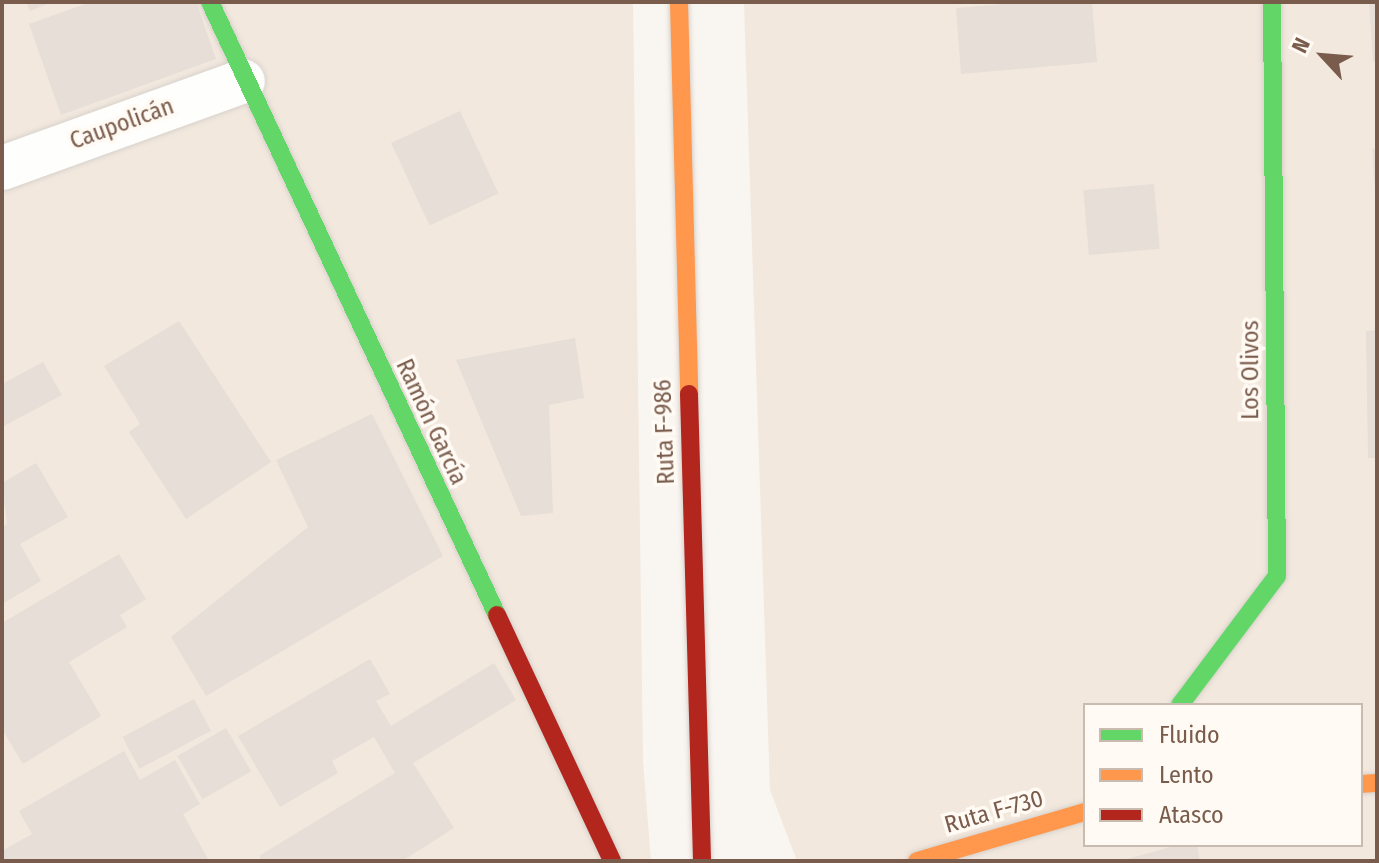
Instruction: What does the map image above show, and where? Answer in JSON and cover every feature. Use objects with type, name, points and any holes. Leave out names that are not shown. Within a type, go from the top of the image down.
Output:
[{"type":"street","name":"Ramón García","points":[[210,2],[243,81],[612,861]]},
{"type":"street","name":"Ruta F-986","points":[[679,2],[702,861]]},
{"type":"street","name":"Los Olivos","points":[[1182,703],[1277,576],[1272,2]]},
{"type":"street","name":"Caupolicán","points":[[2,168],[243,81]]},
{"type":"street","name":"Ruta F-730","points":[[917,861],[1083,813]]},
{"type":"shaded area","points":[[2,2],[633,2],[643,762],[651,861],[2,861]]},
{"type":"shaded area","points":[[744,2],[1377,2],[1377,861],[797,861],[770,790]]},
{"type":"building","points":[[26,2],[52,2],[30,11]]},
{"type":"building","points":[[91,2],[196,2],[216,59],[61,115],[29,24]]},
{"type":"building","points":[[1027,2],[1092,2],[1097,62],[961,74],[956,8]]},
{"type":"building","points":[[1369,2],[1377,2],[1377,61],[1373,62]]},
{"type":"building","points":[[460,111],[498,193],[430,226],[391,143]]},
{"type":"building","points":[[1377,148],[1377,190],[1375,190],[1372,149]]},
{"type":"building","points":[[1154,184],[1160,249],[1089,255],[1083,190]]},
{"type":"building","points":[[179,321],[271,462],[186,519],[129,432],[140,424],[104,366]]},
{"type":"building","points":[[1377,330],[1377,458],[1368,458],[1366,331]]},
{"type":"building","points":[[575,338],[584,398],[549,405],[553,513],[521,516],[456,360]]},
{"type":"building","points":[[43,362],[62,395],[2,427],[2,384]]},
{"type":"building","points":[[372,414],[443,556],[206,696],[171,637],[308,527],[276,460]]},
{"type":"building","points":[[36,463],[68,517],[20,544],[41,581],[2,604],[2,527],[7,524],[2,483]]},
{"type":"building","points":[[119,554],[146,599],[120,615],[127,627],[69,662],[101,716],[23,764],[2,729],[2,623]]},
{"type":"building","points":[[370,659],[390,694],[376,701],[391,726],[494,663],[516,700],[413,763],[454,828],[402,861],[263,861],[259,856],[395,773],[374,737],[332,761],[338,773],[280,807],[238,736]]},
{"type":"building","points":[[194,699],[211,731],[139,769],[122,737]]},
{"type":"building","points":[[226,728],[251,771],[203,799],[178,756]]},
{"type":"building","points":[[124,751],[140,780],[175,760],[200,804],[183,814],[209,861],[2,861],[2,851],[32,834],[19,811]]},
{"type":"building","points":[[1171,847],[1197,847],[1200,861],[1120,861]]},
{"type":"traffic: fast","points":[[210,2],[497,615]]},
{"type":"traffic: fast","points":[[1182,703],[1277,576],[1272,2]]},
{"type":"traffic: slow","points":[[679,2],[689,394]]},
{"type":"traffic: slow","points":[[1363,784],[1377,783]]},
{"type":"traffic: slow","points":[[917,861],[1083,813]]},
{"type":"traffic: jam","points":[[689,394],[702,861]]},
{"type":"traffic: jam","points":[[497,615],[612,861]]}]
